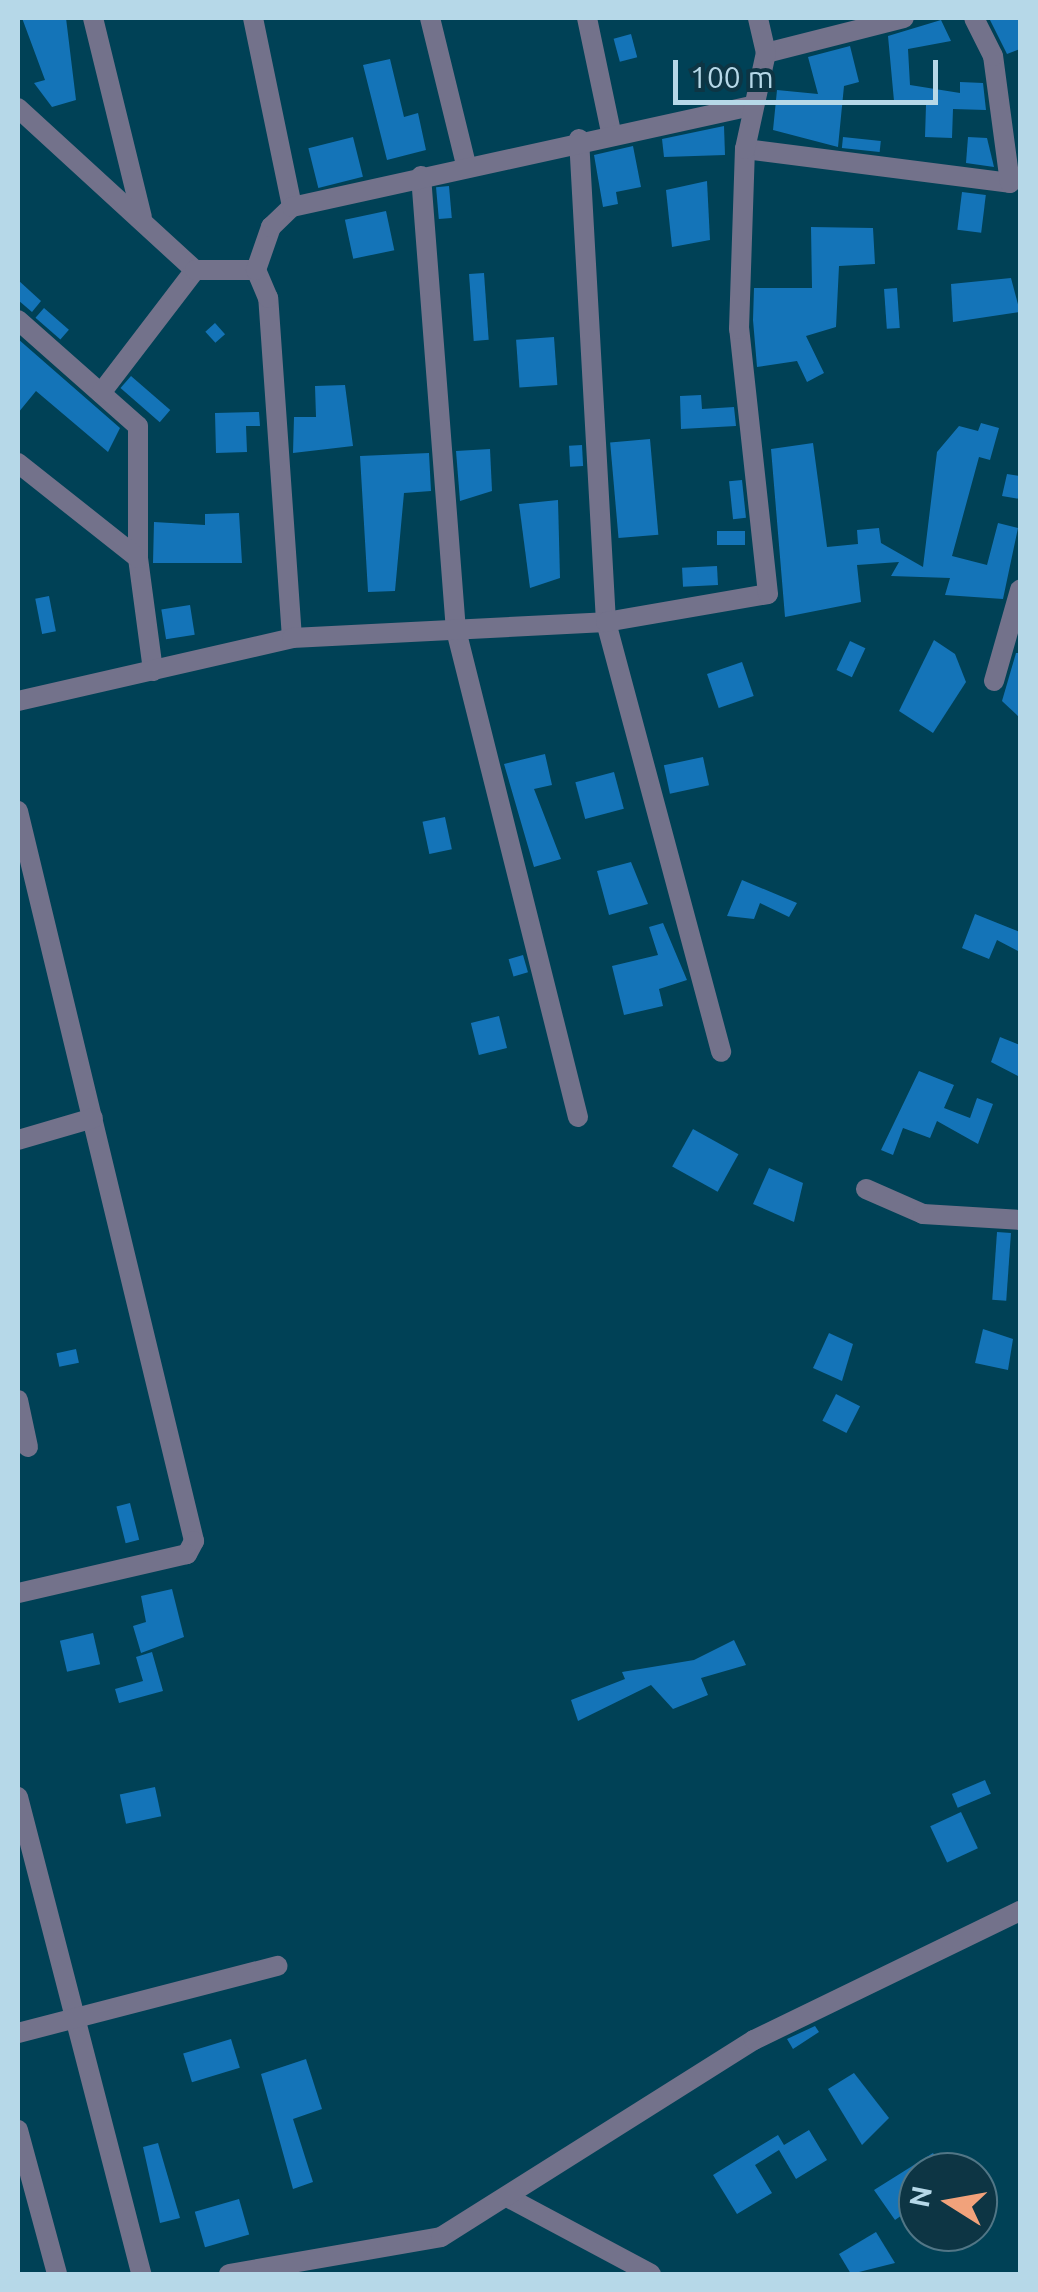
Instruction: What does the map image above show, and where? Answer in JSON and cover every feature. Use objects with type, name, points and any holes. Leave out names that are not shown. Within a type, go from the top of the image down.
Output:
[{"type":"street","points":[[93,18],[142,217]]},
{"type":"street","points":[[252,18],[292,207]]},
{"type":"street","points":[[430,18],[466,165]]},
{"type":"street","points":[[588,18],[611,132]]},
{"type":"street","points":[[18,701],[292,638],[606,622],[768,594],[739,329],[745,150],[750,106],[766,53],[758,18]]},
{"type":"street","points":[[766,53],[904,18]]},
{"type":"street","points":[[745,150],[1010,183],[994,56],[974,18]]},
{"type":"street","points":[[292,638],[270,318],[256,270],[272,227],[292,207],[579,139],[750,106]]},
{"type":"street","points":[[18,108],[142,217],[195,270],[256,270]]},
{"type":"street","points":[[579,139],[606,622],[721,1052]]},
{"type":"street","points":[[421,176],[456,630],[578,1117]]},
{"type":"street","points":[[102,393],[195,270]]},
{"type":"street","points":[[18,320],[138,426],[138,558],[153,671]]},
{"type":"street","points":[[18,463],[138,558]]},
{"type":"street","points":[[994,681],[1020,590]]},
{"type":"street","points":[[18,811],[192,1549],[18,1593]]},
{"type":"street","points":[[18,1140],[93,1118]]},
{"type":"street","points":[[866,1189],[924,1214],[1020,1220]]},
{"type":"street","points":[[18,1400],[28,1446]]},
{"type":"street","points":[[18,1797],[141,2274]]},
{"type":"street","points":[[229,2274],[441,2238],[754,2040],[1020,1911]]},
{"type":"street","points":[[18,2033],[278,1966]]},
{"type":"street","points":[[18,2130],[57,2274]]},
{"type":"street","points":[[506,2197],[651,2274]]},
{"type":"building","points":[[22,18],[66,18],[76,100],[52,107],[34,83],[45,80]]},
{"type":"building","points":[[989,18],[1020,18],[1020,49],[1007,54]]},
{"type":"building","points":[[941,20],[951,41],[908,49],[910,85],[960,93],[960,82],[983,83],[986,110],[953,109],[952,138],[925,137],[926,105],[894,101],[888,36]]},
{"type":"building","points":[[631,34],[637,57],[620,62],[614,39]]},
{"type":"building","points":[[850,46],[859,82],[844,86],[838,147],[773,130],[777,90],[818,94],[808,57]]},
{"type":"building","points":[[390,59],[404,117],[418,113],[426,150],[387,160],[363,65]]},
{"type":"building","points":[[724,126],[725,155],[664,157],[662,139]]},
{"type":"building","points":[[353,137],[363,177],[318,188],[308,148]]},
{"type":"building","points":[[843,137],[881,141],[880,152],[842,148]]},
{"type":"building","points":[[968,137],[987,138],[994,167],[966,163]]},
{"type":"building","points":[[633,146],[641,187],[616,192],[618,204],[603,207],[594,155]]},
{"type":"building","points":[[707,181],[710,240],[672,247],[666,190]]},
{"type":"building","points":[[449,186],[452,218],[439,219],[436,187]]},
{"type":"building","points":[[962,192],[986,195],[981,233],[957,230]]},
{"type":"building","points":[[386,211],[394,250],[353,259],[345,220]]},
{"type":"building","points":[[811,227],[873,228],[875,264],[839,266],[836,327],[806,336],[824,373],[807,382],[797,361],[757,367],[753,320],[754,288],[812,288]]},
{"type":"building","points":[[484,273],[489,340],[474,341],[469,274]]},
{"type":"building","points":[[1011,278],[1020,312],[953,322],[951,284]]},
{"type":"building","points":[[18,280],[41,301],[32,312],[18,300]]},
{"type":"building","points":[[897,288],[900,328],[887,329],[884,289]]},
{"type":"building","points":[[44,308],[69,330],[60,339],[35,318]]},
{"type":"building","points":[[215,323],[225,334],[215,343],[205,332]]},
{"type":"building","points":[[554,337],[557,385],[519,388],[516,340]]},
{"type":"building","points":[[18,339],[120,428],[108,452],[36,391],[18,413]]},
{"type":"building","points":[[131,376],[170,410],[160,422],[121,388]]},
{"type":"building","points":[[345,385],[353,446],[293,453],[294,417],[316,417],[315,386]]},
{"type":"building","points":[[701,395],[702,409],[734,407],[736,426],[681,429],[680,396]]},
{"type":"building","points":[[259,412],[260,426],[246,426],[247,452],[216,453],[215,413]]},
{"type":"building","points":[[981,423],[999,428],[990,460],[979,457],[952,556],[987,565],[998,523],[1018,528],[1003,599],[945,595],[950,578],[891,576],[899,562],[857,565],[861,602],[785,617],[771,449],[813,443],[827,547],[858,544],[857,530],[879,528],[881,543],[923,567],[937,452],[959,426],[978,431]]},
{"type":"building","points":[[650,439],[658,535],[619,538],[610,442]]},
{"type":"building","points":[[582,445],[583,466],[570,467],[569,446]]},
{"type":"building","points":[[490,449],[492,491],[460,501],[456,451]]},
{"type":"building","points":[[429,453],[431,491],[404,493],[395,591],[368,592],[360,456]]},
{"type":"building","points":[[1007,474],[1020,476],[1020,499],[1002,496]]},
{"type":"building","points":[[742,480],[746,518],[733,519],[729,481]]},
{"type":"building","points":[[558,500],[560,578],[530,588],[519,504]]},
{"type":"building","points":[[239,513],[242,563],[153,563],[154,522],[205,525],[205,514]]},
{"type":"building","points":[[717,531],[745,531],[745,545],[717,545]]},
{"type":"building","points":[[717,566],[718,585],[683,587],[682,568]]},
{"type":"building","points":[[49,596],[56,631],[42,634],[35,599]]},
{"type":"building","points":[[190,605],[195,635],[166,639],[161,610]]},
{"type":"building","points":[[934,640],[955,654],[966,682],[933,733],[899,711]]},
{"type":"building","points":[[850,641],[865,648],[852,677],[836,670]]},
{"type":"building","points":[[1016,653],[1020,653],[1020,718],[1002,701]]},
{"type":"building","points":[[742,662],[754,696],[719,708],[707,674]]},
{"type":"building","points":[[545,754],[552,785],[534,789],[561,859],[534,867],[504,764]]},
{"type":"building","points":[[703,757],[709,785],[670,794],[664,765]]},
{"type":"building","points":[[614,772],[624,809],[585,819],[575,782]]},
{"type":"building","points":[[445,817],[452,849],[429,854],[423,822]]},
{"type":"building","points":[[631,862],[648,904],[609,915],[597,871]]},
{"type":"building","points":[[742,880],[797,903],[789,917],[760,903],[754,919],[727,916]]},
{"type":"building","points":[[975,914],[1020,932],[1020,952],[997,940],[989,959],[962,948]]},
{"type":"building","points":[[663,923],[687,980],[659,989],[663,1006],[624,1015],[612,966],[658,955],[649,927]]},
{"type":"building","points":[[523,955],[528,972],[514,976],[509,959]]},
{"type":"building","points":[[499,1016],[507,1048],[479,1055],[471,1023]]},
{"type":"building","points":[[1000,1037],[1020,1045],[1020,1077],[991,1062]]},
{"type":"building","points":[[919,1071],[954,1085],[944,1108],[970,1118],[977,1098],[993,1104],[978,1144],[937,1121],[930,1138],[903,1128],[893,1155],[881,1150]]},
{"type":"building","points":[[693,1129],[738,1154],[718,1192],[672,1167]]},
{"type":"building","points":[[769,1168],[803,1183],[794,1222],[753,1204]]},
{"type":"building","points":[[997,1232],[1011,1233],[1006,1301],[992,1300]]},
{"type":"building","points":[[983,1329],[1013,1339],[1008,1370],[975,1363]]},
{"type":"building","points":[[829,1333],[853,1344],[842,1381],[813,1368]]},
{"type":"building","points":[[76,1349],[79,1363],[59,1367],[56,1353]]},
{"type":"building","points":[[836,1394],[860,1406],[846,1433],[822,1421]]},
{"type":"building","points":[[130,1503],[139,1540],[126,1543],[116,1506]]},
{"type":"building","points":[[172,1589],[184,1637],[141,1653],[133,1626],[146,1622],[141,1596]]},
{"type":"building","points":[[93,1633],[100,1664],[67,1672],[60,1641]]},
{"type":"building","points":[[734,1640],[746,1665],[701,1678],[708,1695],[673,1709],[651,1685],[578,1721],[571,1700],[625,1679],[622,1672],[694,1660]]},
{"type":"building","points":[[152,1652],[163,1691],[119,1703],[115,1689],[143,1681],[136,1657]]},
{"type":"building","points":[[985,1780],[991,1794],[958,1808],[952,1794]]},
{"type":"building","points":[[155,1787],[161,1816],[126,1824],[120,1794]]},
{"type":"building","points":[[961,1812],[978,1848],[947,1863],[930,1826]]},
{"type":"building","points":[[815,2026],[819,2032],[793,2049],[787,2039]]},
{"type":"building","points":[[231,2039],[240,2068],[192,2082],[183,2054]]},
{"type":"building","points":[[306,2059],[322,2109],[293,2119],[313,2182],[293,2189],[261,2074]]},
{"type":"building","points":[[854,2073],[889,2118],[862,2145],[828,2089]]},
{"type":"building","points":[[809,2130],[827,2160],[796,2179],[779,2150],[755,2165],[772,2193],[737,2214],[713,2175],[778,2135],[784,2145]]},
{"type":"building","points":[[158,2143],[180,2218],[160,2223],[143,2147]]},
{"type":"building","points":[[898,2175],[898,2218],[895,2220],[874,2190]]},
{"type":"building","points":[[239,2199],[249,2235],[205,2247],[195,2212]]},
{"type":"building","points":[[876,2232],[895,2263],[851,2274],[839,2254]]}]
